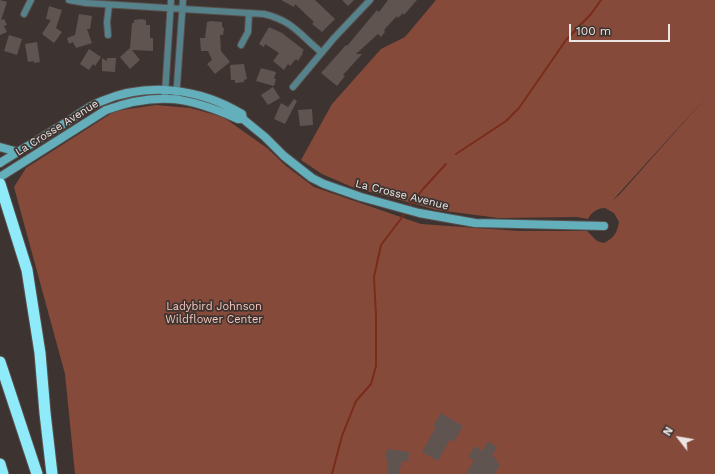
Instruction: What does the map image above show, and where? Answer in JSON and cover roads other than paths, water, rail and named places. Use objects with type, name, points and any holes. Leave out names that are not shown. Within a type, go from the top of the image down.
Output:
[{"type":"highway","points":[[0,184],[27,270],[40,353],[52,474]]},
{"type":"highway","points":[[0,362],[37,474]]},
{"type":"highway","points":[[0,464],[4,474]]},
{"type":"street","points":[[24,14],[31,0]]},
{"type":"street","points":[[69,0],[109,5],[264,14],[286,21],[321,52]]},
{"type":"street","points":[[165,98],[171,0]]},
{"type":"street","points":[[176,99],[183,0]]},
{"type":"street","points":[[293,87],[321,52],[370,0]]},
{"type":"street","points":[[108,35],[107,22],[109,5]]},
{"type":"street","points":[[241,45],[248,32],[249,13]]},
{"type":"street","name":"La Crosse Avenue","points":[[0,163],[100,101],[128,92],[165,89],[177,90],[217,100],[242,114],[243,119]]},
{"type":"street","name":"La Crosse Avenue","points":[[0,177],[106,110],[142,99],[165,98],[204,105],[238,119],[243,119],[265,136],[284,156],[312,178],[341,190],[400,208],[419,213],[475,222],[604,226]]},
{"type":"street","points":[[0,147],[18,152]]},
{"type":"waterway","points":[[456,154],[506,121],[519,108],[566,40],[591,14],[601,0]]},
{"type":"waterway","points":[[409,207],[446,164]]},
{"type":"waterway","points":[[332,474],[342,436],[356,401],[371,384],[376,366],[374,277],[381,245],[406,212]]},
{"type":"park label","name":"Ladybird Johnson Wildflower Center","points":[[214,313]]}]
